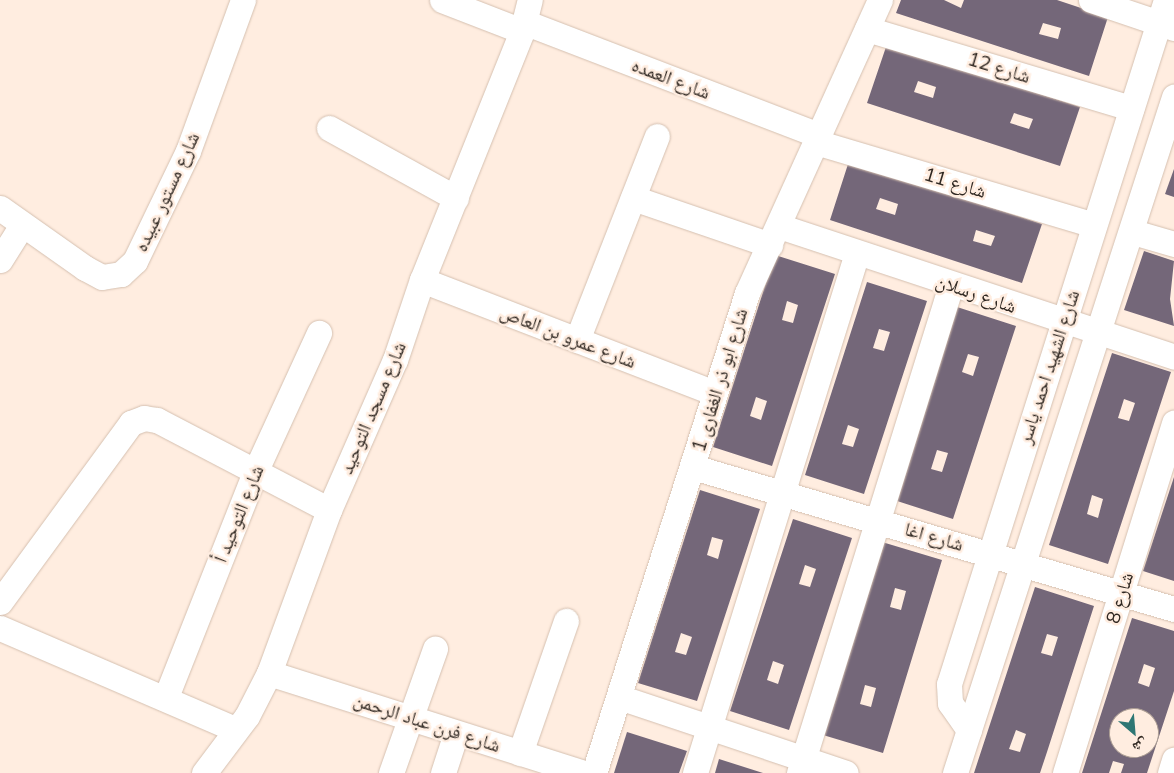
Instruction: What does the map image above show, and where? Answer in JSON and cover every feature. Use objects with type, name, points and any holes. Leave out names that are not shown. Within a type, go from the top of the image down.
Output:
[{"type":"street","name":"شارع مستور عبيده","points":[[0,208],[22,225],[102,277],[121,274],[135,261],[188,151],[243,0]]},
{"type":"street","name":"شارع العمده","points":[[442,0],[525,18],[817,138]]},
{"type":"street","name":"شارع ابو ذر الغفارى 1","points":[[594,773],[694,467],[747,293],[880,0]]},
{"type":"street","points":[[1091,0],[1166,17]]},
{"type":"street","name":"شارع الشهيد احمد ياسر","points":[[969,730],[950,703],[949,684],[1131,108],[1166,17]]},
{"type":"street","name":"شارع مسجد التوحيد","points":[[204,773],[234,730],[247,716],[269,673],[329,510],[395,360],[422,280],[456,198],[525,18]]},
{"type":"street","name":"شارع 12","points":[[867,29],[1131,108]]},
{"type":"street","name":"شارع الشهيد احمد ياسر","points":[[954,773],[1026,564],[1132,232],[1170,123],[1174,97]]},
{"type":"street","points":[[329,128],[456,198]]},
{"type":"street","points":[[577,340],[657,136]]},
{"type":"street","name":"شارع 11","points":[[817,138],[1094,225]]},
{"type":"street","name":"شارع رسلان","points":[[633,198],[774,235],[857,253],[1063,324],[1174,357]]},
{"type":"street","points":[[0,260],[22,225]]},
{"type":"street","points":[[1132,232],[1174,244]]},
{"type":"street","points":[[695,773],[857,253]]},
{"type":"street","points":[[1081,267],[1118,277]]},
{"type":"street","name":"شارع عمرو بن العاص","points":[[422,280],[715,393]]},
{"type":"street","points":[[801,766],[879,522],[951,285]]},
{"type":"street","name":"شارع التوحيد أ","points":[[166,697],[256,470],[319,333]]},
{"type":"street","points":[[0,602],[122,435],[132,423],[144,418],[158,420],[329,510]]},
{"type":"street","name":"شارع 8","points":[[1065,773],[1174,423]]},
{"type":"street","name":"شارع اغا","points":[[694,467],[1174,609]]},
{"type":"street","points":[[520,753],[566,621]]},
{"type":"street","points":[[0,628],[166,697],[234,730]]},
{"type":"street","points":[[391,773],[434,649]]},
{"type":"street","name":"شارع فرن عباد الرحمن","points":[[269,673],[585,773]]},
{"type":"street","points":[[619,698],[709,727],[801,766],[846,773]]},
{"type":"street","points":[[443,773],[456,733]]},
{"type":"street","points":[[1170,773],[1174,760]]},
{"type":"building","points":[[901,0],[944,0],[961,8],[964,0],[1057,0],[1108,17],[1089,76],[896,13]],"holes":[[[1043,23],[1061,28],[1058,39],[1039,34]]]},
{"type":"building","points":[[887,44],[1080,107],[1060,166],[867,103]],"holes":[[[918,81],[936,87],[933,98],[914,92]],[[1014,113],[1033,119],[1029,129],[1010,123]]]},
{"type":"building","points":[[849,161],[1042,224],[1022,283],[830,220]],"holes":[[[880,198],[898,204],[895,215],[876,209]],[[976,230],[995,236],[991,246],[973,241]]]},
{"type":"building","points":[[1174,169],[1174,197],[1165,194]]},
{"type":"building","points":[[1144,251],[1174,261],[1170,299],[1174,326],[1124,310]]},
{"type":"building","points":[[775,255],[835,274],[772,466],[713,447]],"holes":[[[787,301],[798,305],[793,323],[782,320]],[[756,397],[767,401],[761,420],[750,416]]]},
{"type":"building","points":[[867,282],[927,301],[864,494],[805,475]],"holes":[[[879,329],[890,332],[884,351],[873,348]],[[848,425],[859,429],[853,447],[842,444]]]},
{"type":"building","points":[[957,307],[1016,326],[953,519],[894,500]],"holes":[[[968,354],[979,357],[973,376],[962,372]],[[937,450],[948,453],[942,472],[931,469]]]},
{"type":"building","points":[[1112,353],[1171,372],[1108,564],[1049,545]],"holes":[[[1124,399],[1135,403],[1129,421],[1118,418]],[[1092,495],[1103,499],[1098,518],[1087,514]]]},
{"type":"building","points":[[1174,477],[1174,581],[1143,571]]},
{"type":"building","points":[[700,490],[760,509],[697,701],[638,683]],"holes":[[[712,537],[723,540],[718,559],[707,555]],[[681,633],[692,637],[686,655],[675,652]]]},
{"type":"building","points":[[793,519],[852,538],[789,730],[730,711]],"holes":[[[805,565],[816,569],[810,587],[799,584]],[[773,661],[784,665],[778,684],[767,680]]]},
{"type":"building","points":[[882,542],[942,560],[883,753],[823,735]],"holes":[[[895,588],[906,591],[901,610],[890,607]],[[865,685],[876,688],[871,707],[860,704]]]},
{"type":"building","points":[[1035,587],[1094,606],[1040,773],[974,773]],"holes":[[[1047,634],[1058,637],[1052,656],[1041,653]],[[1016,730],[1026,734],[1020,752],[1009,749]]]},
{"type":"building","points":[[1132,618],[1174,631],[1174,691],[1159,737],[1159,708],[1109,708],[1109,758],[1152,758],[1147,773],[1121,773],[1124,764],[1113,761],[1109,773],[1082,773]],"holes":[[[1144,664],[1155,668],[1149,687],[1138,683]]]},
{"type":"building","points":[[627,732],[687,751],[679,773],[614,773]]},
{"type":"building","points":[[719,759],[763,773],[715,773]]}]
